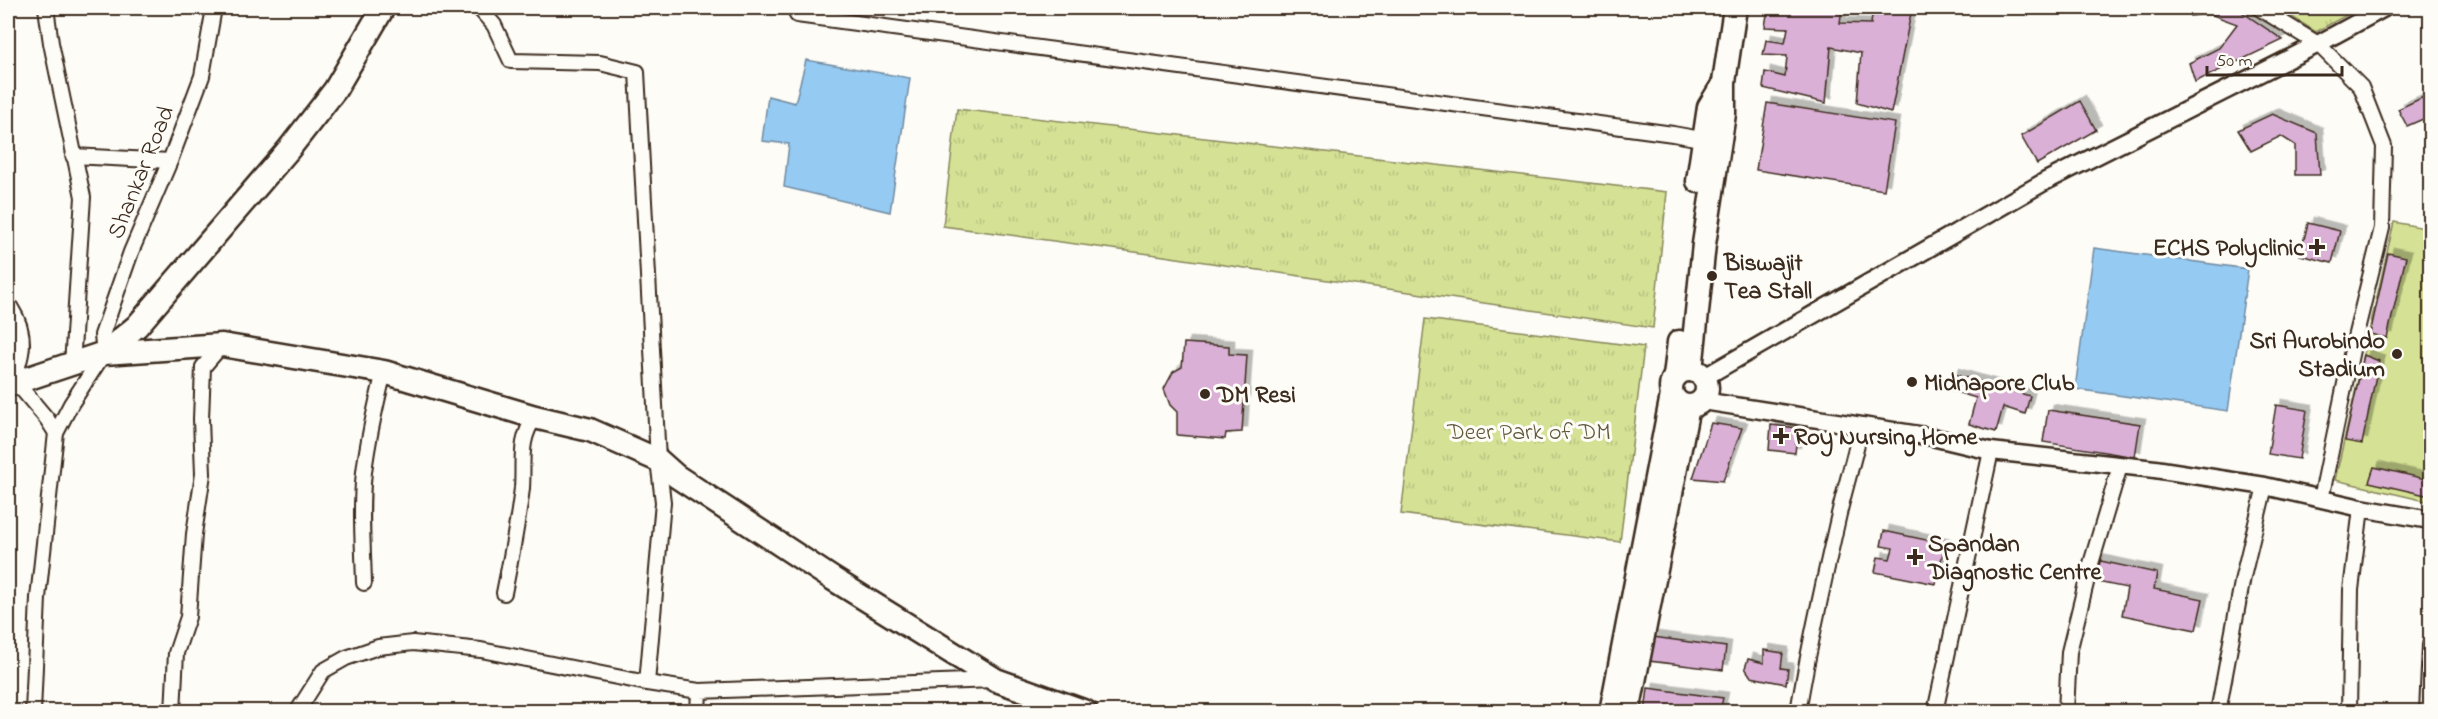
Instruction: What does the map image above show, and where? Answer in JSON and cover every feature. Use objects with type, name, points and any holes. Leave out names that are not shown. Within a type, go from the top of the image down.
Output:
[{"type":"main road","points":[[8,309],[16,322],[20,347],[12,383],[72,365],[104,352],[136,326],[289,149],[335,90],[383,8]]},
{"type":"main road","points":[[1628,711],[1689,388],[1712,141],[1724,114],[1724,82],[1735,8]]},
{"type":"main road","points":[[104,352],[222,345],[384,372],[535,417],[590,430],[658,460],[676,476],[823,573],[996,680],[1086,711]]},
{"type":"main road","points":[[1611,711],[1689,388]]},
{"type":"street","points":[[46,8],[83,197],[72,365]]},
{"type":"street","name":"Shankar Road","points":[[104,352],[102,335],[131,252],[170,161],[202,76],[214,8]]},
{"type":"street","points":[[479,8],[494,25],[511,61],[600,63],[637,72],[658,460],[663,502],[647,683]]},
{"type":"street","points":[[2259,8],[2318,44],[2361,87],[2384,146],[2382,228],[2352,350],[2321,499]]},
{"type":"street","points":[[1689,388],[2044,182],[2318,44],[2384,8]]},
{"type":"street","points":[[797,15],[1712,141]]},
{"type":"street","points":[[74,156],[170,161]]},
{"type":"street","points":[[173,711],[176,653],[188,617],[193,544],[202,474],[202,367],[222,345]]},
{"type":"street","points":[[33,711],[38,598],[56,433],[71,404],[104,352]]},
{"type":"street","points":[[364,583],[362,519],[364,470],[384,372]]},
{"type":"street","points":[[12,383],[47,419],[56,433]]},
{"type":"street","points":[[1689,388],[1860,426],[1932,437],[1991,451],[2265,486],[2361,508],[2430,520]]},
{"type":"street","points":[[504,593],[522,488],[523,441],[526,430],[535,417]]},
{"type":"street","points":[[1798,711],[1816,618],[1839,513],[1855,457],[1860,426]]},
{"type":"street","points":[[1935,711],[1991,451]]},
{"type":"street","points":[[2066,711],[2069,652],[2090,567],[2120,466]]},
{"type":"street","points":[[2218,711],[2243,577],[2265,486]]},
{"type":"street","points":[[2349,711],[2351,590],[2361,508]]},
{"type":"street","points":[[297,711],[323,671],[346,658],[378,647],[413,643],[481,650],[699,691],[996,680]]},
{"type":"street","points":[[2427,711],[2430,645]]},
{"type":"street","points":[[698,711],[699,691]]},
{"type":"green space","points":[[2278,8],[2359,8],[2316,32]]},
{"type":"green space","points":[[957,109],[1667,192],[1653,328],[943,226]]},
{"type":"green space","name":"Sri Aurobindo Stadium","points":[[2394,222],[2430,229],[2430,502],[2335,480]]},
{"type":"green space","name":"Deer Park of DM","points":[[1425,319],[1644,347],[1620,542],[1401,514]]},
{"type":"water","points":[[806,60],[910,78],[890,212],[784,187],[789,144],[762,141],[768,96],[795,103]]},
{"type":"water","points":[[2094,248],[2248,269],[2228,411],[2075,389]]},
{"type":"building","points":[[1768,8],[1842,8],[1840,23],[1871,24],[1873,8],[1912,8],[1891,113],[1857,103],[1861,53],[1831,47],[1826,103],[1763,88],[1765,72],[1785,77],[1787,56],[1763,55],[1766,40],[1785,43],[1788,28],[1765,27]]},
{"type":"building","points":[[2190,8],[2236,8],[2283,40],[2195,82],[2189,63],[2219,48],[2237,24],[2210,14],[2190,16]]},
{"type":"building","points":[[2430,94],[2430,116],[2407,126],[2398,109]]},
{"type":"building","points":[[2080,101],[2096,130],[2037,164],[2021,136]]},
{"type":"building","points":[[1767,103],[1895,123],[1884,190],[1756,170]]},
{"type":"building","points":[[2272,114],[2317,133],[2320,175],[2295,175],[2295,145],[2281,136],[2251,151],[2238,130]]},
{"type":"building","points":[[2308,223],[2340,231],[2332,263],[2300,255]]},
{"type":"building","points":[[2388,253],[2406,257],[2387,338],[2370,334]]},
{"type":"building","name":"DM Resi","points":[[1184,343],[1229,346],[1229,354],[1247,355],[1242,432],[1226,433],[1225,439],[1177,435],[1177,412],[1170,405],[1164,389],[1173,372],[1182,367]]},
{"type":"building","points":[[2364,355],[2379,361],[2362,444],[2345,441]]},
{"type":"building","points":[[1953,374],[2030,396],[2025,414],[2003,407],[1996,432],[1969,424],[1976,398],[1949,390]]},
{"type":"building","points":[[2276,405],[2307,410],[2299,459],[2268,454]]},
{"type":"building","points":[[2048,410],[2140,424],[2135,457],[2043,442]]},
{"type":"building","points":[[1711,423],[1742,428],[1723,481],[1693,478]]},
{"type":"building","points":[[1771,425],[1798,428],[1795,453],[1769,450]]},
{"type":"building","points":[[2374,467],[2430,480],[2430,496],[2369,482]]},
{"type":"building","points":[[1884,531],[1945,544],[1936,584],[1875,572],[1878,557],[1890,559],[1893,548],[1881,546]]},
{"type":"building","points":[[2096,560],[2157,573],[2154,589],[2203,599],[2196,630],[2122,615],[2127,588],[2092,581]]},
{"type":"building","points":[[1653,637],[1726,647],[1723,670],[1649,661]]},
{"type":"building","points":[[1764,650],[1783,653],[1781,668],[1788,669],[1786,684],[1751,677],[1745,668],[1748,659],[1764,663]]},
{"type":"building","points":[[1648,688],[1723,698],[1720,712],[1645,712]]},
{"type":"place","name":"ECHS Polyclinic","points":[[2317,247]]},
{"type":"place","name":"Biswajit Tea Stall","points":[[1712,276]]},
{"type":"place","name":"Sri Aurobindo Stadium","points":[[2397,354]]},
{"type":"place","name":"Midnapore Club","points":[[1912,382]]},
{"type":"place","name":"DM Resi","points":[[1205,394]]},
{"type":"place","name":"Roy Nursing Home","points":[[1781,436]]},
{"type":"place","name":"Spandan Diagnostic Centre","points":[[1915,557]]}]
